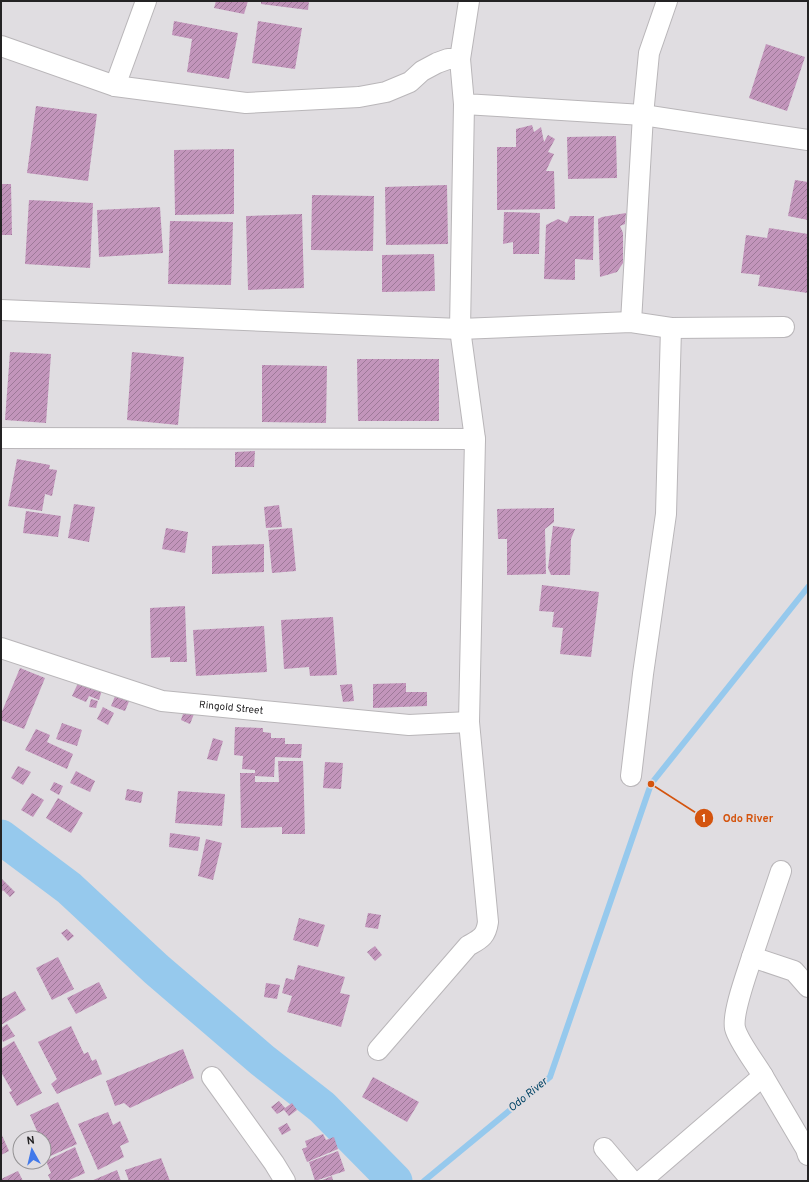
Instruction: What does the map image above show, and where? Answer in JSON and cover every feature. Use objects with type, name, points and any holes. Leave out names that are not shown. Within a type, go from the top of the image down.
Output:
[{"type":"street","points":[[115,86],[146,1]]},
{"type":"street","points":[[378,1050],[468,946],[480,939],[487,931],[488,922],[469,722],[475,439],[460,329],[464,104],[460,59],[469,1]]},
{"type":"street","points":[[631,322],[643,115],[649,53],[667,1]]},
{"type":"street","points":[[1,46],[115,86],[246,103],[359,97],[386,92],[410,82],[422,71],[448,59],[460,59]]},
{"type":"street","points":[[464,104],[643,115],[808,140]]},
{"type":"street","points":[[1,310],[460,329],[631,322],[671,328],[784,327]]},
{"type":"street","points":[[631,776],[643,674],[666,514],[671,328]]},
{"type":"street","points":[[1,438],[475,439]]},
{"type":"street","name":"Ringold Street","points":[[1,648],[162,701],[410,725],[469,722]]},
{"type":"street","points":[[782,871],[752,957],[736,1013],[735,1027],[738,1037],[807,1148]]},
{"type":"street","points":[[752,957],[794,971],[808,987]]},
{"type":"street","points":[[641,1181],[763,1076]]},
{"type":"street","points":[[212,1077],[274,1163],[284,1181]]},
{"type":"street","points":[[604,1148],[632,1181]]},
{"type":"building","points":[[216,1],[248,1],[244,14],[214,8]]},
{"type":"building","points":[[261,1],[309,1],[308,10],[261,4]]},
{"type":"building","points":[[174,21],[238,33],[229,79],[187,72],[192,39],[172,35]]},
{"type":"building","points":[[258,21],[302,28],[295,69],[252,63]]},
{"type":"building","points":[[766,44],[805,57],[787,111],[749,98]]},
{"type":"building","points":[[36,106],[97,114],[88,181],[27,173]]},
{"type":"building","points":[[532,125],[534,132],[541,127],[544,142],[548,135],[555,139],[548,152],[554,154],[546,171],[554,171],[555,209],[497,210],[497,147],[516,147],[516,129]]},
{"type":"building","points":[[616,136],[617,178],[568,179],[567,137]]},
{"type":"building","points":[[234,149],[234,214],[175,215],[174,150]]},
{"type":"building","points":[[795,180],[808,182],[808,220],[788,216]]},
{"type":"building","points":[[1,184],[11,184],[12,235],[1,235]]},
{"type":"building","points":[[447,185],[448,244],[386,245],[385,187]]},
{"type":"building","points":[[312,195],[374,196],[373,251],[311,250]]},
{"type":"building","points":[[29,200],[93,203],[90,268],[25,264]]},
{"type":"building","points":[[160,207],[163,253],[99,257],[97,210]]},
{"type":"building","points":[[504,212],[540,213],[539,254],[513,254],[513,242],[503,244]]},
{"type":"building","points":[[626,213],[625,224],[620,226],[623,233],[623,263],[617,272],[600,277],[598,219]]},
{"type":"building","points":[[302,214],[304,288],[248,290],[246,216]]},
{"type":"building","points":[[570,216],[594,216],[593,260],[575,259],[575,280],[544,279],[546,225],[558,219],[567,223]]},
{"type":"building","points":[[170,221],[233,222],[231,285],[168,284]]},
{"type":"building","points":[[769,228],[808,234],[808,293],[758,286],[760,275],[741,273],[746,235],[767,238]]},
{"type":"building","points":[[434,254],[435,291],[382,292],[382,255]]},
{"type":"building","points":[[10,352],[51,354],[46,423],[5,420]]},
{"type":"building","points":[[132,352],[184,357],[178,425],[127,420]]},
{"type":"building","points":[[357,359],[439,359],[439,421],[358,421]]},
{"type":"building","points":[[262,365],[327,366],[326,423],[262,422]]},
{"type":"building","points":[[255,451],[254,467],[235,467],[235,452]]},
{"type":"building","points":[[17,459],[50,465],[49,469],[57,470],[52,496],[45,494],[42,511],[8,506]]},
{"type":"building","points":[[74,504],[95,507],[89,542],[68,538]]},
{"type":"building","points":[[279,505],[282,527],[266,528],[264,507]]},
{"type":"building","points":[[554,508],[554,522],[545,529],[546,574],[507,575],[507,539],[498,539],[497,509]]},
{"type":"building","points":[[26,511],[61,516],[58,537],[23,533]]},
{"type":"building","points":[[553,526],[575,529],[571,539],[570,575],[551,575],[548,568]]},
{"type":"building","points":[[166,528],[188,532],[185,553],[162,549]]},
{"type":"building","points":[[292,528],[296,571],[272,573],[268,530]]},
{"type":"building","points":[[264,544],[264,572],[212,574],[212,546]]},
{"type":"building","points":[[542,585],[599,592],[591,657],[560,654],[563,628],[552,627],[554,612],[539,611]]},
{"type":"building","points":[[185,606],[187,662],[170,662],[170,657],[151,658],[150,608]]},
{"type":"building","points":[[333,617],[337,675],[310,676],[309,667],[284,669],[281,620]]},
{"type":"building","points":[[264,626],[267,672],[196,676],[193,630]]},
{"type":"building","points":[[20,668],[45,678],[24,729],[1,720],[1,714]]},
{"type":"building","points":[[79,681],[102,690],[99,700],[89,696],[86,702],[72,696]]},
{"type":"building","points":[[406,683],[406,692],[427,692],[427,706],[373,708],[373,684]]},
{"type":"building","points":[[352,684],[354,701],[343,702],[340,685]]},
{"type":"building","points":[[116,694],[130,699],[125,711],[111,706]]},
{"type":"building","points":[[91,699],[98,701],[96,708],[89,707]]},
{"type":"building","points":[[103,707],[114,713],[108,725],[97,719]]},
{"type":"building","points":[[184,711],[194,714],[190,724],[181,720]]},
{"type":"building","points":[[62,723],[82,730],[77,746],[56,739]]},
{"type":"building","points":[[235,727],[263,728],[263,732],[271,733],[271,738],[285,738],[285,744],[302,744],[301,758],[275,757],[274,777],[255,776],[255,782],[279,782],[278,761],[303,761],[305,834],[282,834],[282,827],[241,828],[240,773],[255,773],[255,770],[242,769],[243,756],[234,755]]},
{"type":"building","points":[[36,729],[50,735],[47,742],[73,754],[67,769],[25,750]]},
{"type":"building","points":[[213,738],[223,741],[217,761],[207,759]]},
{"type":"building","points":[[325,762],[343,763],[341,789],[323,788]]},
{"type":"building","points":[[18,766],[31,772],[23,785],[11,778]]},
{"type":"building","points":[[76,771],[95,781],[90,792],[70,783]]},
{"type":"building","points":[[54,782],[63,786],[59,795],[50,790]]},
{"type":"building","points":[[127,789],[143,792],[141,803],[125,800]]},
{"type":"building","points":[[178,791],[225,794],[222,826],[175,823]]},
{"type":"building","points":[[32,793],[44,800],[33,817],[21,810]]},
{"type":"building","points":[[58,798],[83,813],[71,833],[46,818]]},
{"type":"building","points":[[170,833],[200,837],[198,851],[169,847]]},
{"type":"building","points":[[206,839],[222,843],[213,880],[198,876]]},
{"type":"building","points":[[1,878],[15,892],[10,897],[3,890],[1,893]]},
{"type":"building","points":[[368,913],[381,915],[378,929],[365,927]]},
{"type":"building","points":[[299,918],[325,925],[318,947],[293,940]]},
{"type":"building","points":[[67,929],[74,936],[68,941],[61,933]]},
{"type":"building","points":[[375,946],[382,955],[375,961],[367,952]]},
{"type":"building","points":[[58,957],[74,989],[52,1000],[36,968]]},
{"type":"building","points":[[298,965],[345,977],[340,993],[350,995],[341,1027],[287,1012],[292,996],[282,993],[286,978],[294,980]]},
{"type":"building","points":[[99,982],[107,998],[76,1014],[67,998]]},
{"type":"building","points":[[266,983],[280,985],[277,999],[264,997]]},
{"type":"building","points":[[15,991],[26,1010],[1,1025],[1,999]]},
{"type":"building","points":[[7,1024],[15,1036],[3,1042],[1,1037],[1,1028]]},
{"type":"building","points":[[71,1026],[84,1054],[88,1052],[92,1061],[96,1059],[102,1074],[57,1094],[51,1084],[57,1079],[38,1042]]},
{"type":"building","points":[[14,1041],[42,1093],[17,1106],[9,1092],[12,1091],[1,1072],[1,1049]]},
{"type":"building","points":[[183,1049],[194,1078],[130,1108],[124,1103],[115,1106],[106,1081]]},
{"type":"building","points":[[373,1077],[419,1102],[407,1122],[362,1097]]},
{"type":"building","points":[[279,1101],[285,1108],[292,1103],[297,1110],[289,1116],[284,1110],[277,1114],[271,1107]]},
{"type":"building","points":[[58,1102],[77,1144],[52,1155],[52,1130],[37,1130],[30,1115]]},
{"type":"building","points":[[108,1112],[113,1125],[120,1121],[129,1142],[120,1146],[124,1157],[98,1170],[78,1124]]},
{"type":"building","points":[[287,1123],[291,1130],[282,1135],[278,1128]]},
{"type":"building","points":[[1,1133],[9,1151],[1,1155]]},
{"type":"building","points":[[323,1134],[326,1140],[334,1137],[338,1149],[307,1162],[302,1149],[307,1147],[305,1141]]},
{"type":"building","points":[[75,1147],[85,1173],[67,1181],[51,1181],[48,1175],[51,1173],[50,1170],[52,1170],[52,1158]]},
{"type":"building","points":[[338,1151],[345,1171],[315,1181],[309,1162]]},
{"type":"building","points":[[161,1158],[170,1181],[129,1181],[125,1170]]},
{"type":"building","points":[[117,1170],[121,1181],[91,1181]]},
{"type":"building","points":[[18,1171],[23,1181],[1,1181],[1,1179]]},
{"type":"building","points":[[332,1176],[333,1181],[320,1181]]},
{"type":"waterway","name":"Odo River","points":[[424,1181],[550,1077],[651,784],[808,587]]},
{"type":"waterway","points":[[1,837],[69,888],[156,969],[262,1060],[322,1107],[395,1181]]},
{"type":"place","name":"Odo River","points":[[651,784]]}]
